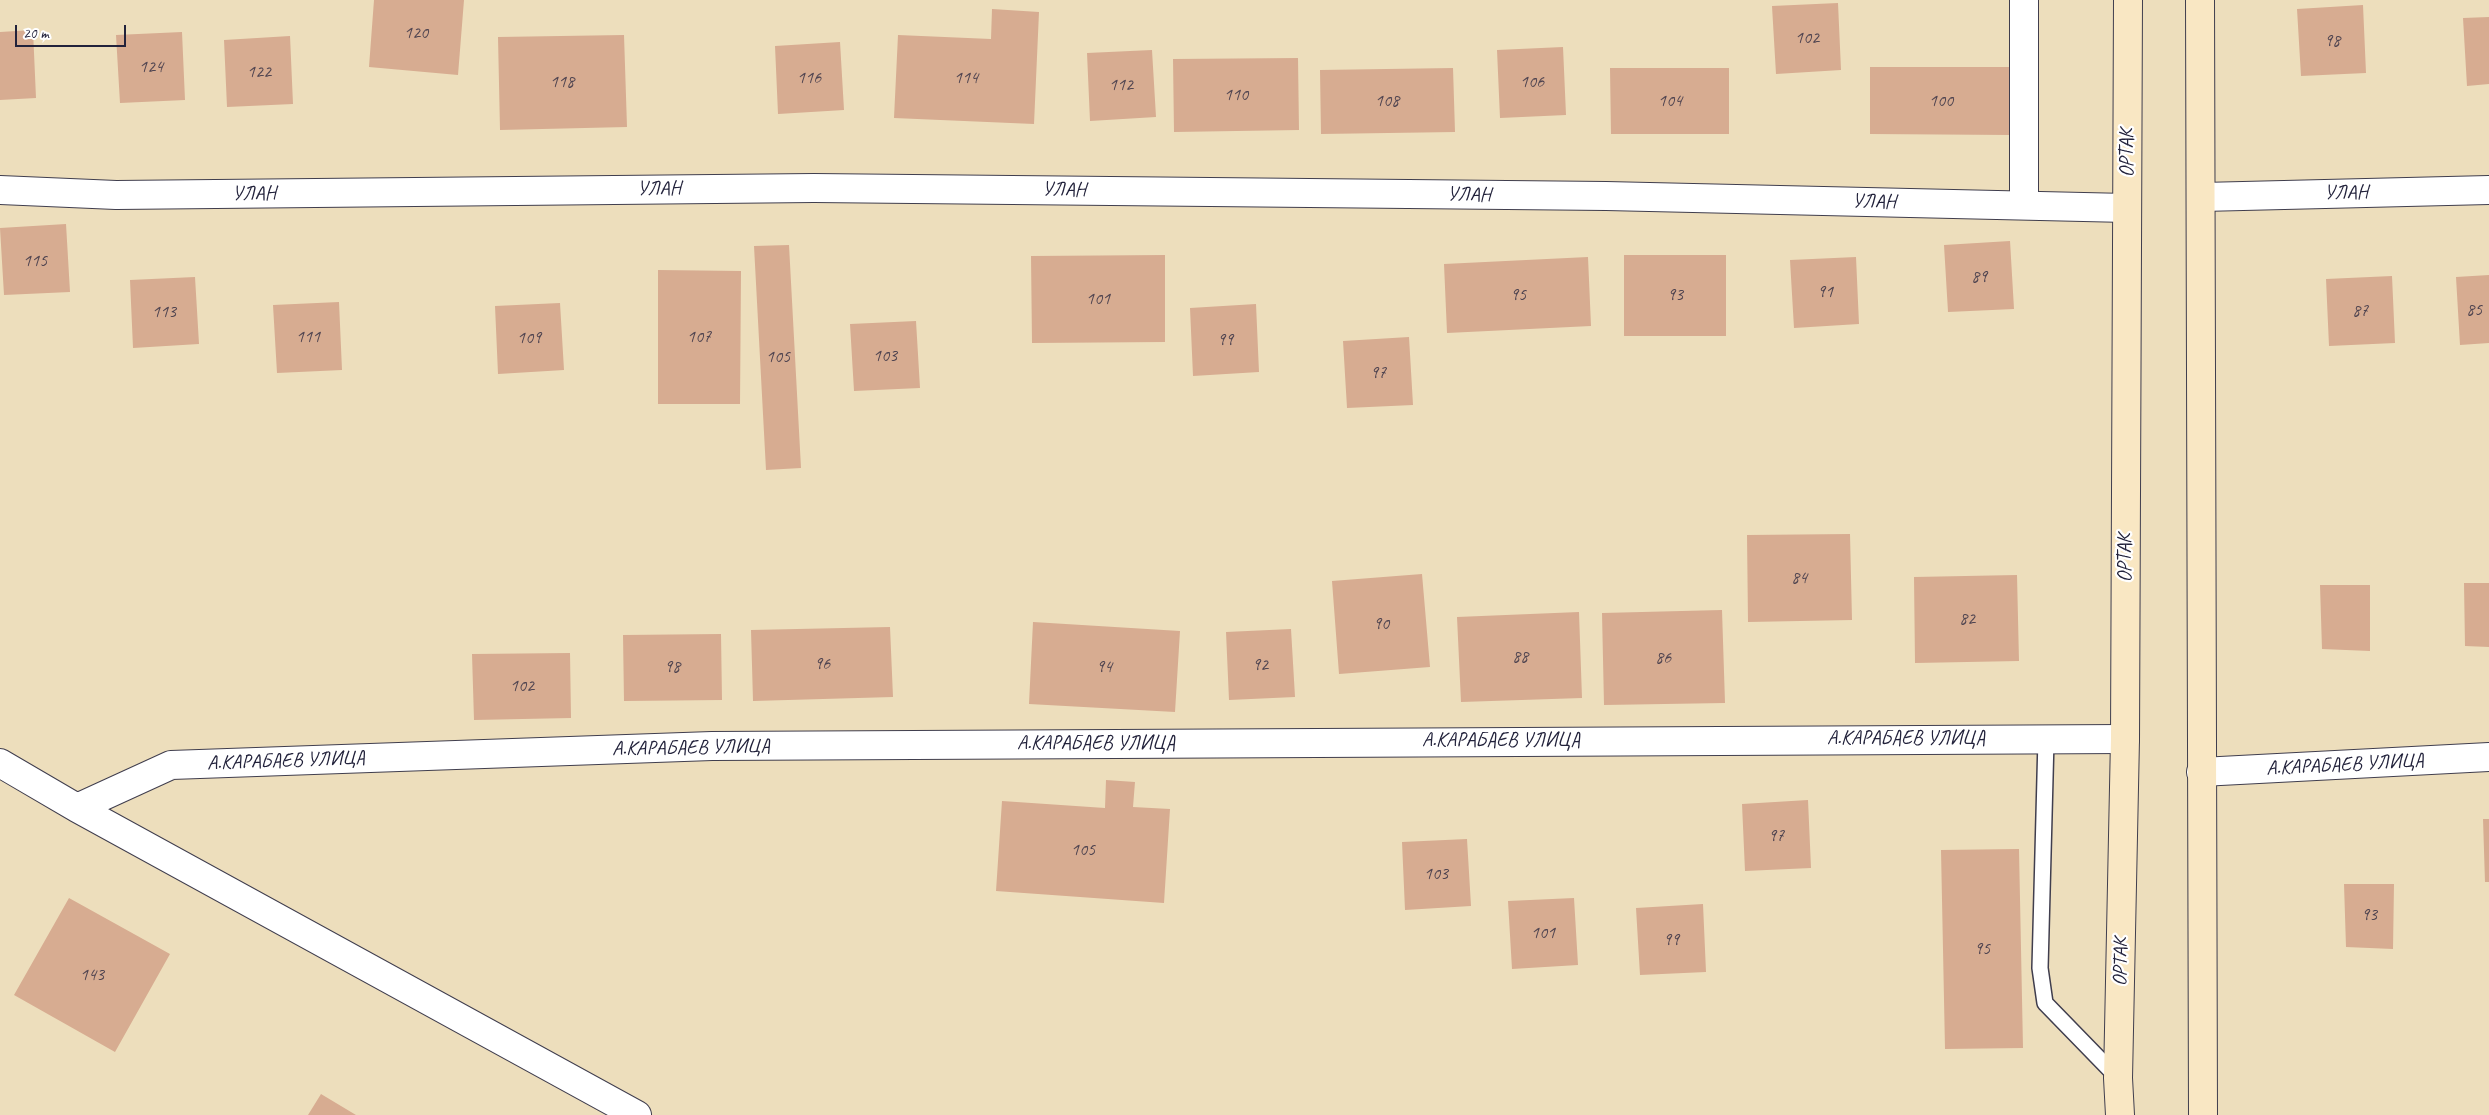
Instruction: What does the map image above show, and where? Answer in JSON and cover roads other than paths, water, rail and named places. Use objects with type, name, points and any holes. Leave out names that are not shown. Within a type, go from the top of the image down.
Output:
[{"type":"street","points":[[2024,0],[2024,205]]},
{"type":"street","name":"ОРТАК","points":[[2120,1115],[2118,1078],[2125,738],[2128,0]]},
{"type":"street","points":[[2200,0],[2203,1115]]},
{"type":"street","name":"УЛАН","points":[[0,190],[116,195],[814,188],[1606,196],[2128,208]]},
{"type":"street","name":"УЛАН","points":[[2202,197],[2489,190]]},
{"type":"street","name":"А.КАРАБАЕВ УЛИЦА","points":[[77,808],[171,765],[683,747],[2125,738]]},
{"type":"street","name":"А.КАРАБАЕВ УЛИЦА","points":[[2201,772],[2489,758]]},
{"type":"street","points":[[0,763],[77,808],[637,1115]]},
{"type":"lane","points":[[2046,739],[2040,968],[2045,1003],[2118,1078]]}]
